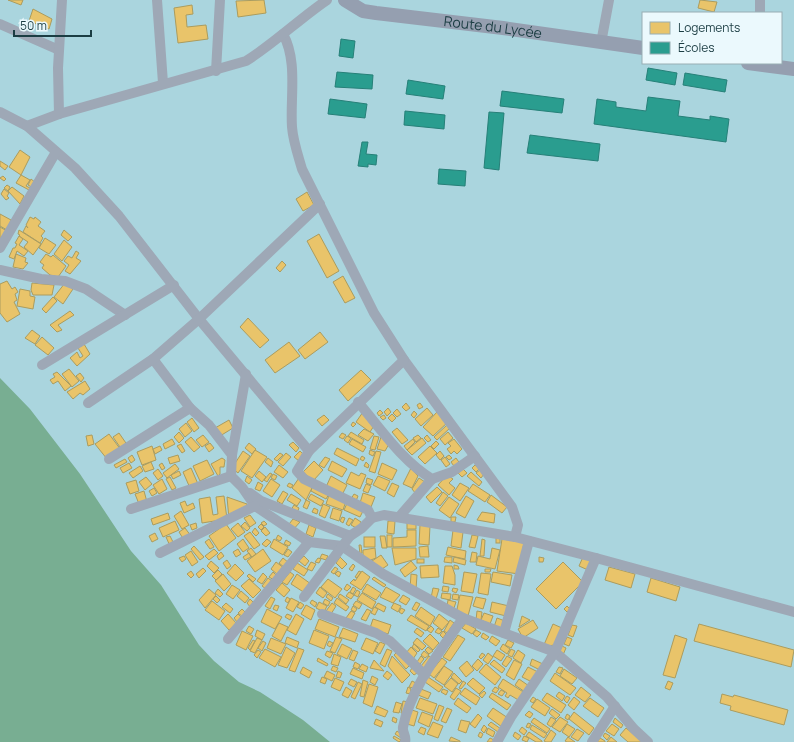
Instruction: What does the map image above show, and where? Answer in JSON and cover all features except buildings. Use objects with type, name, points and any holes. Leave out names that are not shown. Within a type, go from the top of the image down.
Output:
[{"type":"main road","name":"Route du Lycée","points":[[345,0],[363,11],[642,48]]},
{"type":"main road","points":[[763,64],[794,69]]},
{"type":"street","points":[[59,114],[58,85],[62,0]]},
{"type":"street","points":[[157,0],[163,83]]},
{"type":"street","points":[[216,71],[220,0]]},
{"type":"street","points":[[27,126],[59,114],[163,83],[216,71],[246,61],[284,34],[302,17],[327,0]]},
{"type":"street","points":[[601,43],[609,0]]},
{"type":"street","points":[[760,0],[760,12]]},
{"type":"street","points":[[0,24],[60,50]]},
{"type":"street","points":[[284,34],[288,43],[291,60],[292,127],[296,150],[302,169],[374,313],[404,360],[512,507],[518,525],[515,537]]},
{"type":"street","points":[[2,117],[27,126],[75,168],[119,216],[199,319],[309,451]]},
{"type":"street","points":[[0,248],[56,152]]},
{"type":"street","points":[[88,403],[153,359],[199,319],[320,204]]},
{"type":"street","points":[[0,270],[41,279],[65,281],[86,289],[125,315]]},
{"type":"street","points":[[42,365],[174,285]]},
{"type":"street","points":[[153,359],[190,408],[209,425],[232,455]]},
{"type":"street","points":[[372,518],[368,510],[304,479],[297,471],[309,451],[358,402],[404,360]]},
{"type":"street","points":[[246,374],[232,455],[231,476],[260,501],[350,536]]},
{"type":"street","points":[[358,402],[411,465],[432,480]]},
{"type":"street","points":[[109,459],[190,408]]},
{"type":"street","points":[[399,517],[432,480],[452,472],[475,456]]},
{"type":"street","points":[[131,509],[231,476]]},
{"type":"street","points":[[242,487],[255,506],[309,542],[342,546],[383,574],[463,618],[555,652],[615,706],[634,729],[648,742]]},
{"type":"street","points":[[160,553],[255,506]]},
{"type":"street","points":[[304,597],[350,536],[362,528],[372,518],[384,515],[515,537],[794,612]]},
{"type":"street","points":[[504,633],[529,541]]},
{"type":"street","points":[[228,639],[309,542]]},
{"type":"street","points":[[497,742],[511,717],[555,652],[596,558]]},
{"type":"street","points":[[322,614],[376,633],[390,641],[425,675]]},
{"type":"street","points":[[405,742],[406,739],[402,729],[414,696],[425,675],[463,618]]},
{"type":"street","points":[[592,742],[615,706]]},
{"type":"shaded area","points":[[0,378],[30,409],[80,474],[131,551],[161,585],[199,645],[214,661],[239,682],[260,692],[303,720],[330,742],[0,742]]}]
